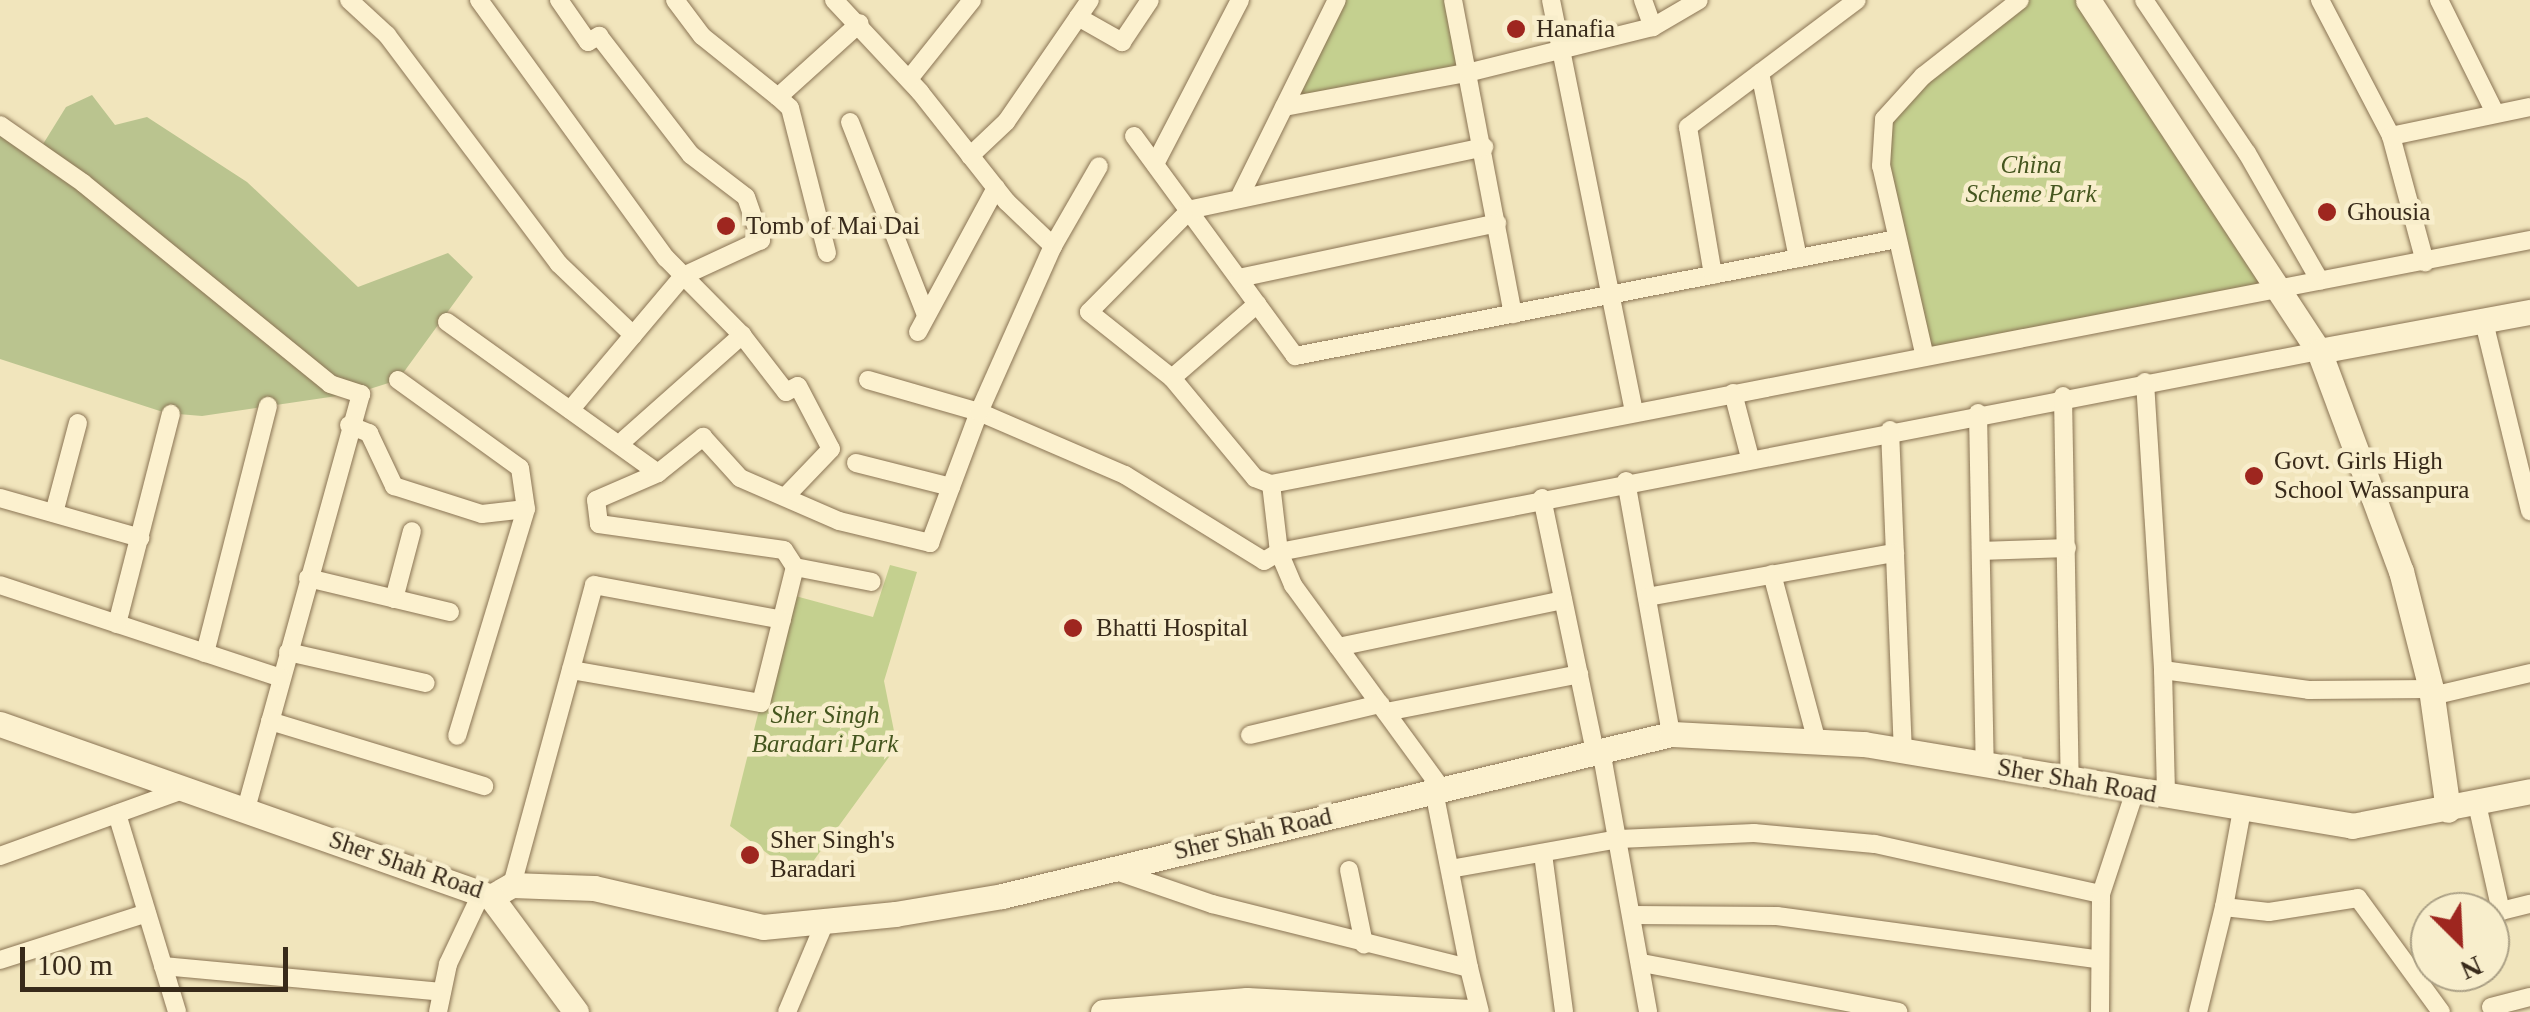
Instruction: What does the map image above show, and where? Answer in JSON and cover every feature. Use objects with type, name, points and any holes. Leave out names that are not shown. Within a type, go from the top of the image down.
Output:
[{"type":"main road","points":[[2088,0],[2319,351],[2400,571],[2431,692],[2448,810]]},
{"type":"main road","points":[[2319,351],[2530,312]]},
{"type":"main road","name":"Sher Shah Road","points":[[0,724],[495,891],[594,888],[731,924],[825,922],[1002,896],[1671,734],[1903,751],[2352,826],[2530,792]]},
{"type":"main road","points":[[495,891],[576,1012]]},
{"type":"main road","points":[[1102,1012],[1246,1000],[1470,1012]]},
{"type":"street","points":[[349,0],[387,35],[559,264],[633,335]]},
{"type":"street","points":[[478,0],[684,276],[742,334],[786,392],[798,386],[831,449],[788,494]]},
{"type":"street","points":[[558,0],[588,42],[599,36],[691,155],[746,197],[761,240],[684,276],[570,410]]},
{"type":"street","points":[[675,0],[702,36],[790,108],[827,253]]},
{"type":"street","points":[[834,0],[860,23],[996,188],[1053,246]]},
{"type":"street","points":[[909,79],[972,0]]},
{"type":"street","points":[[970,156],[1006,122],[1090,0]]},
{"type":"street","points":[[1078,17],[1122,42],[1150,0]]},
{"type":"street","points":[[1154,164],[1240,0]]},
{"type":"street","points":[[1241,194],[1337,0]]},
{"type":"street","points":[[1453,0],[1471,72],[1513,314]]},
{"type":"street","points":[[1551,0],[1634,413]]},
{"type":"street","points":[[1643,0],[1653,27]]},
{"type":"street","points":[[1284,107],[1471,72],[1653,27],[1699,0]]},
{"type":"street","points":[[1713,275],[1688,127],[1857,0]]},
{"type":"street","points":[[1924,352],[1880,166],[1884,119],[1923,76],[2020,0]]},
{"type":"street","points":[[2144,0],[2247,153],[2320,281]]},
{"type":"street","points":[[2320,0],[2391,136],[2425,262]]},
{"type":"street","points":[[2439,0],[2495,114]]},
{"type":"street","points":[[778,97],[860,23]]},
{"type":"street","points":[[1760,73],[1798,258]]},
{"type":"street","points":[[2391,136],[2530,107]]},
{"type":"street","points":[[850,122],[922,324],[996,188]]},
{"type":"street","points":[[0,125],[83,182],[330,384],[360,394],[348,425],[246,810]]},
{"type":"street","points":[[1134,136],[1186,213],[1295,356],[1897,239]]},
{"type":"street","points":[[1484,147],[1241,194],[1186,213],[1090,312],[1172,378],[1255,478],[1272,484],[1924,352],[2530,240]]},
{"type":"street","points":[[872,582],[795,567],[784,550],[599,524],[596,500],[658,473],[703,436],[740,478],[788,494],[838,521],[930,543],[978,412],[1053,246],[1099,166]]},
{"type":"street","points":[[1239,278],[1497,223]]},
{"type":"street","points":[[1172,378],[1257,304]]},
{"type":"street","points":[[447,322],[658,473]]},
{"type":"street","points":[[2484,322],[2522,447],[2530,512]]},
{"type":"street","points":[[625,439],[742,334]]},
{"type":"street","points":[[868,380],[978,412],[1125,475],[1264,561],[1279,552],[1626,481],[2319,351]]},
{"type":"street","points":[[398,380],[520,468],[526,508],[457,736]]},
{"type":"street","points":[[2144,382],[2163,670],[2166,797]]},
{"type":"street","points":[[1732,393],[1750,458]]},
{"type":"street","points":[[2063,396],[2070,780]]},
{"type":"street","points":[[204,653],[268,406]]},
{"type":"street","points":[[1978,413],[1985,765]]},
{"type":"street","points":[[118,624],[171,414]]},
{"type":"street","points":[[54,513],[78,422]]},
{"type":"street","points":[[348,425],[369,434],[394,486],[482,514],[526,508]]},
{"type":"street","points":[[1890,430],[1903,751]]},
{"type":"street","points":[[856,463],[951,487]]},
{"type":"street","points":[[1626,481],[1671,734]]},
{"type":"street","points":[[1272,484],[1279,552],[1293,585],[1438,790],[1480,1012]]},
{"type":"street","points":[[0,498],[140,538]]},
{"type":"street","points":[[1542,498],[1619,839],[1648,1012]]},
{"type":"street","points":[[394,598],[412,530]]},
{"type":"street","points":[[1982,551],[2067,548]]},
{"type":"street","points":[[1648,597],[1895,554]]},
{"type":"street","points":[[571,670],[761,703],[795,567]]},
{"type":"street","points":[[1772,574],[1817,742]]},
{"type":"street","points":[[308,578],[450,612]]},
{"type":"street","points":[[0,585],[282,678]]},
{"type":"street","points":[[438,1012],[448,964],[495,891],[571,670],[594,585],[782,620]]},
{"type":"street","points":[[1338,646],[1563,600]]},
{"type":"street","points":[[288,652],[426,683]]},
{"type":"street","points":[[2163,670],[2309,690],[2431,692],[2530,673]]},
{"type":"street","points":[[1250,735],[1579,674]]},
{"type":"street","points":[[270,721],[484,786]]},
{"type":"street","points":[[0,856],[184,789]]},
{"type":"street","points":[[2100,1012],[2096,959],[2101,894],[2135,791]]},
{"type":"street","points":[[2477,804],[2492,892]]},
{"type":"street","points":[[2198,1012],[2224,907],[2242,810]]},
{"type":"street","points":[[117,814],[163,966],[172,1011]]},
{"type":"street","points":[[1450,869],[1619,839],[1754,833],[1876,844],[2101,894]]},
{"type":"street","points":[[1543,854],[1564,1012]]},
{"type":"street","points":[[1113,869],[1364,944],[1469,968]]},
{"type":"street","points":[[1349,870],[1364,944]]},
{"type":"street","points":[[2224,907],[2270,912],[2358,898],[2441,1012]]},
{"type":"street","points":[[0,960],[147,913]]},
{"type":"street","points":[[1634,915],[1776,916],[2096,959]]},
{"type":"street","points":[[786,1012],[825,922]]},
{"type":"street","points":[[1642,964],[1898,1012]]},
{"type":"street","points":[[163,966],[442,992]]},
{"type":"street","points":[[2491,1007],[2530,997]]},
{"type":"green space","points":[[1337,0],[1453,0],[1471,72],[1284,107]]},
{"type":"green space","name":"China Scheme Park","points":[[2018,0],[2084,0],[2269,287],[1924,353],[1881,166],[1884,119]]},
{"type":"green space","points":[[92,95],[115,125],[147,117],[247,182],[358,287],[448,253],[473,277],[398,380],[357,393],[202,416],[166,413],[0,359],[0,125],[40,149],[66,107]]},
{"type":"green space","name":"Sher Singh Baradari Park","points":[[890,565],[917,572],[884,681],[897,746],[801,878],[730,826],[788,594],[873,617]]},
{"type":"place","name":"Hanafia","points":[[1516,29]]},
{"type":"place","name":"Ghousia","points":[[2327,212]]},
{"type":"place","name":"Tomb of Mai Dai","points":[[726,226]]},
{"type":"place","name":"Govt. Girls High School Wassanpura","points":[[2254,476]]},
{"type":"place","name":"Bhatti Hospital","points":[[1073,628]]},
{"type":"place","name":"Sher Singh's Baradari","points":[[750,855]]}]
